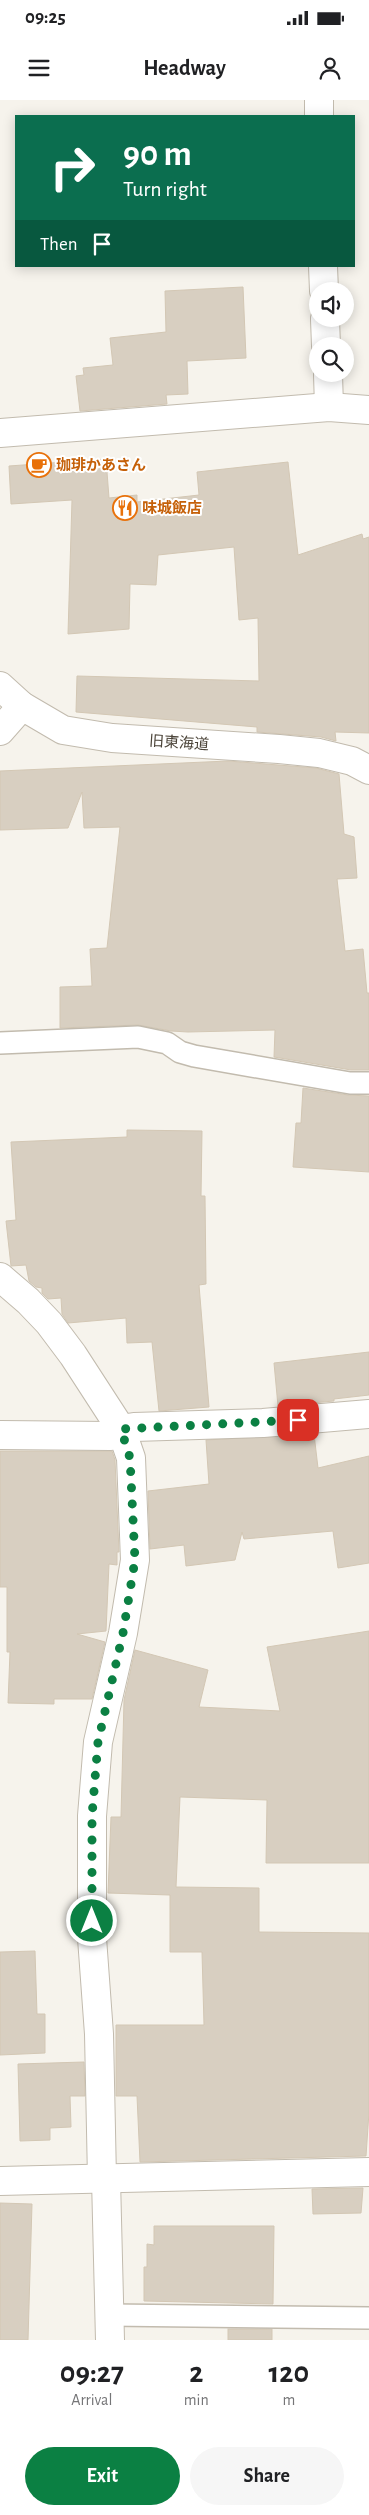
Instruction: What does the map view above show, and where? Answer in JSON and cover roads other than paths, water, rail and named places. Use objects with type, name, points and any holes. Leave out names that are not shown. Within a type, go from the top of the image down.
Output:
[{"type":"street","points":[[319,100],[319,115]]},
{"type":"street","points":[[323,267],[324,282]]},
{"type":"street","points":[[328,382],[329,407]]},
{"type":"street","points":[[0,433],[329,407],[369,410]]},
{"type":"street","name":"旧東海道","points":[[0,686],[22,706],[63,730],[112,738],[279,748],[319,753],[352,761],[369,770]]},
{"type":"street","points":[[0,731],[22,706]]},
{"type":"street","points":[[0,1277],[49,1323],[121,1429],[130,1458],[135,1560],[123,1633],[98,1742],[92,1816],[92,1938],[99,2034],[110,2328]]},
{"type":"street","points":[[0,1435],[111,1436],[121,1429],[263,1422],[369,1414]]},
{"type":"street","points":[[0,2181],[369,2172]]},
{"type":"lane","points":[[0,1043],[138,1037],[167,1043],[180,1052],[194,1056],[350,1083],[369,1083]]},
{"type":"lane","points":[[110,2328],[369,2318]]},
{"type":"place","name":"珈琲かあさん","points":[[39,465]]},
{"type":"place","name":"味城飯店","points":[[125,508]]}]
